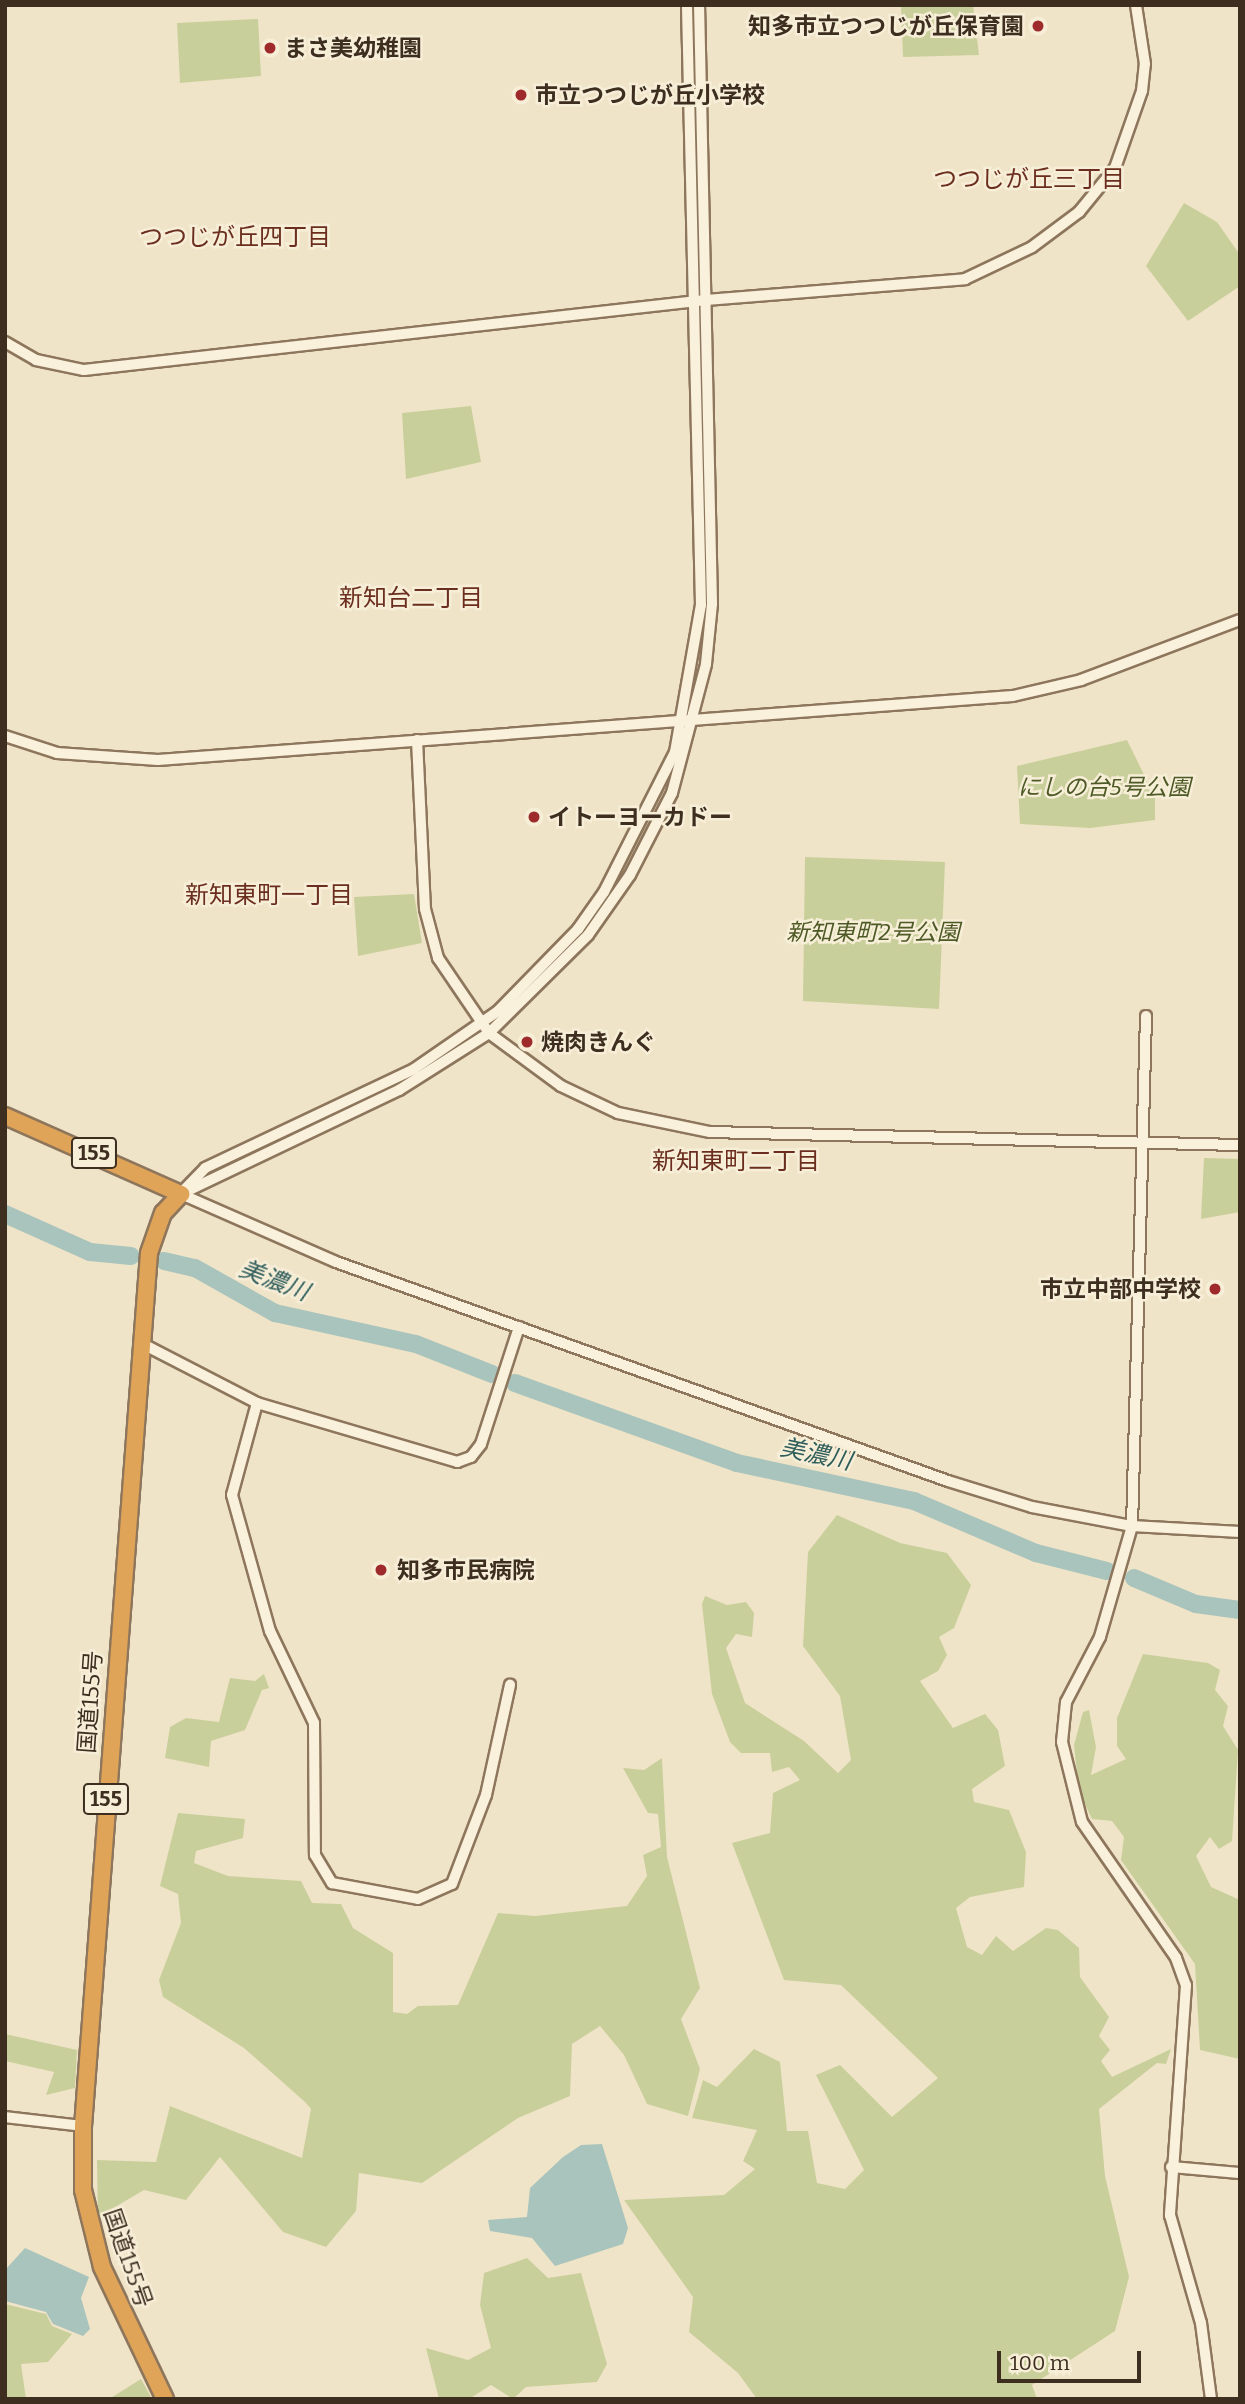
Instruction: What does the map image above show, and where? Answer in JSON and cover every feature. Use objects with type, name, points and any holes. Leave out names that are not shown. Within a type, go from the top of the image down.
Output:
[{"type":"highway","name":"155","points":[[5,1116],[181,1194]]},
{"type":"highway","name":"国道155号","points":[[165,2399],[102,2267],[83,2190],[83,2126],[141,1343],[152,1240],[163,1213],[181,1194]]},
{"type":"street","points":[[181,1194],[398,1090],[489,1033],[570,956],[629,876],[671,793],[712,604],[687,5]]},
{"type":"street","points":[[699,5],[700,301]]},
{"type":"street","points":[[5,342],[36,360],[84,370],[700,301],[934,285],[965,279],[1032,247],[1085,205],[1115,168],[1137,116],[1145,64],[1136,5]]},
{"type":"street","points":[[5,736],[57,753],[158,760],[688,723],[1013,696],[1081,680],[1240,620]]},
{"type":"street","points":[[181,1194],[205,1168],[414,1069],[481,1023],[578,929],[604,892],[639,832],[688,723]]},
{"type":"street","points":[[417,740],[432,942],[447,977],[489,1033],[561,1086],[618,1113],[673,1126],[1240,1145]]},
{"type":"street","points":[[1146,1016],[1132,1525],[1100,1637],[1066,1702],[1062,1742],[1082,1822],[1176,1958],[1186,1985],[1171,2167],[1175,2244],[1202,2323],[1211,2399]]},
{"type":"street","points":[[181,1194],[277,1239],[975,1490],[1132,1525],[1240,1532]]},
{"type":"street","points":[[141,1343],[257,1403],[381,1444],[461,1461],[481,1444],[519,1327]]},
{"type":"street","points":[[257,1403],[232,1495],[266,1622],[314,1723],[315,1855],[331,1883],[418,1899],[452,1884],[486,1795],[510,1685]]},
{"type":"street","points":[[5,2117],[83,2126]]},
{"type":"street","points":[[1171,2167],[1240,2173]]},
{"type":"green space","points":[[901,5],[973,5],[979,55],[903,57]]},
{"type":"green space","points":[[258,19],[261,76],[180,83],[177,23]]},
{"type":"green space","points":[[1184,203],[1217,222],[1240,255],[1240,286],[1188,321],[1146,266]]},
{"type":"green space","points":[[471,406],[481,462],[406,479],[402,413]]},
{"type":"green space","name":"にしの台5号公園","points":[[1127,740],[1155,797],[1155,820],[1090,828],[1020,824],[1017,766]]},
{"type":"green space","name":"新知東町2号公園","points":[[805,857],[945,862],[939,1009],[803,1001]]},
{"type":"green space","points":[[414,894],[422,943],[358,956],[354,897]]},
{"type":"green space","points":[[1204,1158],[1240,1159],[1240,1212],[1201,1219]]},
{"type":"green space","points":[[837,1515],[900,1543],[947,1553],[971,1585],[954,1628],[939,1637],[947,1655],[938,1671],[920,1681],[953,1728],[985,1714],[998,1730],[1005,1766],[972,1789],[974,1802],[1009,1810],[1026,1852],[1024,1887],[970,1897],[956,1908],[967,1947],[982,1955],[996,1936],[1013,1951],[1046,1928],[1058,1930],[1079,1948],[1080,1977],[1109,2017],[1099,2036],[1110,2050],[1101,2061],[1112,2077],[1171,2049],[1166,2064],[1157,2063],[1099,2109],[1105,2176],[1129,2277],[1115,2331],[1032,2385],[1037,2399],[757,2399],[738,2373],[689,2332],[693,2297],[624,2200],[724,2195],[755,2169],[743,2161],[757,2130],[692,2118],[703,2080],[717,2087],[754,2049],[780,2062],[787,2131],[808,2131],[817,2183],[845,2189],[864,2170],[816,2075],[840,2065],[892,2117],[938,2078],[841,1985],[784,1980],[732,1843],[770,1833],[773,1793],[800,1780],[789,1767],[772,1772],[770,1753],[741,1753],[730,1742],[712,1694],[702,1604],[705,1596],[727,1605],[746,1602],[754,1613],[752,1637],[736,1634],[726,1648],[745,1703],[804,1741],[838,1773],[851,1760],[840,1696],[803,1646],[808,1552]]},
{"type":"green space","points":[[1143,1654],[1208,1663],[1220,1670],[1215,1690],[1228,1706],[1223,1726],[1238,1750],[1232,1841],[1219,1849],[1210,1837],[1196,1856],[1211,1887],[1240,1900],[1240,2059],[1200,2050],[1195,1964],[1121,1860],[1124,1837],[1112,1821],[1092,1819],[1079,1791],[1074,1745],[1083,1712],[1089,1710],[1096,1747],[1091,1775],[1126,1759],[1117,1746],[1117,1718]]},
{"type":"green space","points":[[264,1674],[269,1688],[262,1690],[245,1730],[211,1741],[209,1767],[165,1758],[170,1727],[186,1718],[219,1722],[230,1678],[255,1681]]},
{"type":"green space","points":[[662,1758],[667,1857],[700,1988],[681,2019],[700,2069],[688,2116],[647,2104],[624,2055],[600,2026],[572,2044],[570,2096],[518,2118],[422,2183],[359,2173],[356,2211],[326,2247],[283,2232],[220,2157],[186,2200],[144,2190],[98,2217],[97,2160],[156,2162],[170,2106],[302,2158],[311,2109],[305,2102],[244,2048],[163,1997],[159,1980],[181,1923],[178,1894],[160,1886],[178,1813],[245,1819],[243,1838],[196,1851],[194,1863],[228,1876],[301,1881],[312,1903],[341,1904],[353,1928],[393,1953],[393,2012],[407,2014],[418,2006],[458,2005],[498,1913],[535,1916],[627,1906],[647,1876],[643,1855],[661,1847],[658,1814],[648,1813],[623,1768],[644,1770]]},
{"type":"green space","points":[[5,2034],[77,2050],[75,2088],[46,2095],[54,2072],[5,2061]]},
{"type":"green space","points":[[527,2258],[548,2278],[581,2273],[607,2364],[597,2382],[526,2387],[513,2399],[491,2385],[469,2399],[439,2399],[426,2348],[468,2360],[491,2348],[480,2305],[484,2273]]},
{"type":"green space","points":[[5,2304],[46,2314],[52,2326],[72,2334],[48,2362],[21,2364],[26,2399],[5,2399]]},
{"type":"green space","points":[[141,2379],[152,2399],[109,2399]]},
{"type":"water","points":[[602,2144],[628,2228],[623,2244],[555,2266],[532,2238],[490,2231],[488,2220],[527,2217],[530,2188],[563,2157],[581,2145]]},
{"type":"water","points":[[25,2248],[89,2277],[81,2298],[90,2329],[83,2336],[53,2324],[46,2312],[5,2301],[5,2270]]},
{"type":"waterway","name":"美濃川","points":[[5,1214],[90,1252],[131,1256]]},
{"type":"waterway","name":"美濃川","points":[[164,1261],[195,1268],[275,1313],[416,1344],[492,1374]]},
{"type":"waterway","name":"美濃川","points":[[515,1383],[737,1463],[914,1501],[1036,1553],[1107,1571]]},
{"type":"waterway","name":"美濃川","points":[[1134,1578],[1196,1604],[1240,1610]]},
{"type":"place","name":"知多市立つつじが丘保育園","points":[[1038,26]]},
{"type":"place","name":"まさ美幼稚園","points":[[270,48]]},
{"type":"place","name":"市立つつじが丘小学校","points":[[521,95]]},
{"type":"place","name":"イトーヨーカドー","points":[[534,817]]},
{"type":"place","name":"焼肉きんぐ","points":[[527,1042]]},
{"type":"place","name":"市立中部中学校","points":[[1215,1289]]},
{"type":"place","name":"知多市民病院","points":[[381,1570]]},
{"type":"district","name":"つつじが丘三丁目","points":[[1029,180]]},
{"type":"district","name":"つつじが丘四丁目","points":[[235,238]]},
{"type":"district","name":"新知台二丁目","points":[[411,599]]},
{"type":"district","name":"新知東町一丁目","points":[[269,896]]},
{"type":"district","name":"新知東町二丁目","points":[[736,1162]]}]
